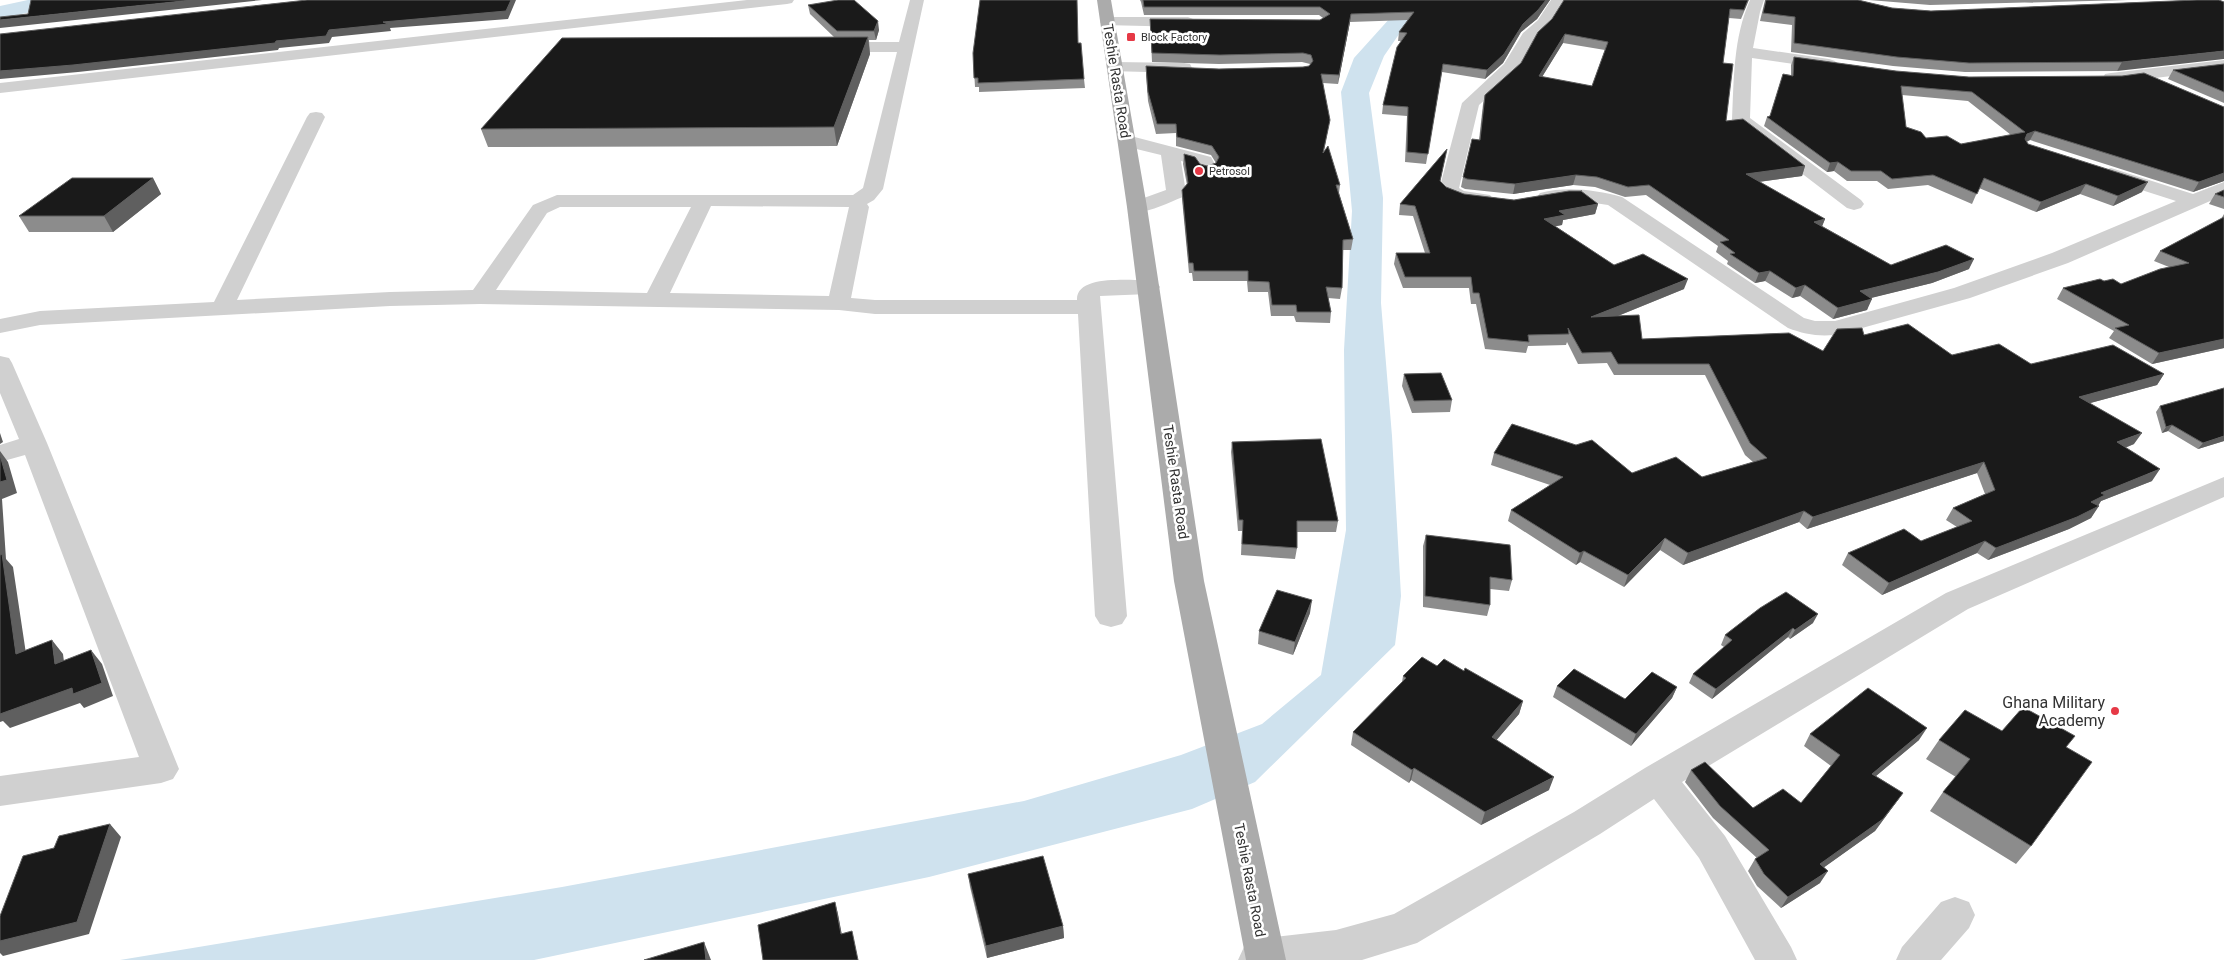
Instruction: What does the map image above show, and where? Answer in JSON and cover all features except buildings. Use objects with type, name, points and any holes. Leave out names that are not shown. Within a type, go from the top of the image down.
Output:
[{"type":"main road","name":"Teshie Rasta Road","points":[[1106,11],[1149,287],[1189,581],[1263,959]]},
{"type":"street","points":[[0,88],[759,1],[787,0]]},
{"type":"street","points":[[480,297],[540,209],[548,203],[557,200],[846,200],[856,202],[867,196],[873,189],[917,0]]},
{"type":"street","points":[[1504,201],[1458,196],[1449,190],[1471,103],[1511,67],[1529,36],[1544,23],[1558,0]]},
{"type":"street","points":[[1757,0],[1752,12],[1744,52],[1741,120],[1854,204]]},
{"type":"street","points":[[1106,11],[1204,22]]},
{"type":"street","points":[[817,47],[906,47]]},
{"type":"street","points":[[1744,52],[1846,66]]},
{"type":"street","points":[[2098,79],[2143,76],[2224,65]]},
{"type":"street","points":[[1115,67],[1199,69]]},
{"type":"street","points":[[2143,76],[2170,88]]},
{"type":"street","points":[[222,308],[316,116]]},
{"type":"street","points":[[1127,141],[1204,161],[1197,182],[1137,207]]},
{"type":"street","points":[[1170,152],[1197,182]]},
{"type":"street","points":[[2095,168],[2195,201]]},
{"type":"street","points":[[1530,200],[1573,193],[1594,195],[1615,201],[1796,323],[1808,329],[1821,330],[1836,328],[1962,293],[2060,258],[2224,188]]},
{"type":"street","points":[[655,300],[704,200]]},
{"type":"street","points":[[839,304],[859,208],[856,202]]},
{"type":"street","points":[[1111,616],[1088,293],[1098,288],[1149,287]]},
{"type":"street","points":[[0,326],[40,318],[390,299],[480,297],[839,304],[875,307],[1088,307]]},
{"type":"street","points":[[0,363],[34,443],[161,769],[0,791]]},
{"type":"street","points":[[0,454],[34,443]]},
{"type":"street","points":[[1263,959],[1336,949],[1402,930],[1587,823],[1658,778],[1957,601],[2224,486]]},
{"type":"street","points":[[1658,778],[1712,847],[1777,960]]},
{"type":"street","points":[[1916,960],[1955,916]]},
{"type":"water","points":[[28,0],[82,0],[0,19],[0,6]]},
{"type":"water","points":[[1417,8],[1384,56],[1369,93],[1383,198],[1381,303],[1392,436],[1401,596],[1395,645],[1255,782],[1192,809],[929,877],[534,960],[120,960],[562,887],[1024,801],[1181,755],[1262,724],[1321,675],[1346,530],[1344,350],[1352,211],[1341,92],[1354,58],[1391,17]]},
{"type":"place","name":"Block Factory","points":[[1131,37]]},
{"type":"place","name":"Petrosol","points":[[1199,171]]},
{"type":"place","name":"Ghana Military Academy","points":[[2115,711]]}]
